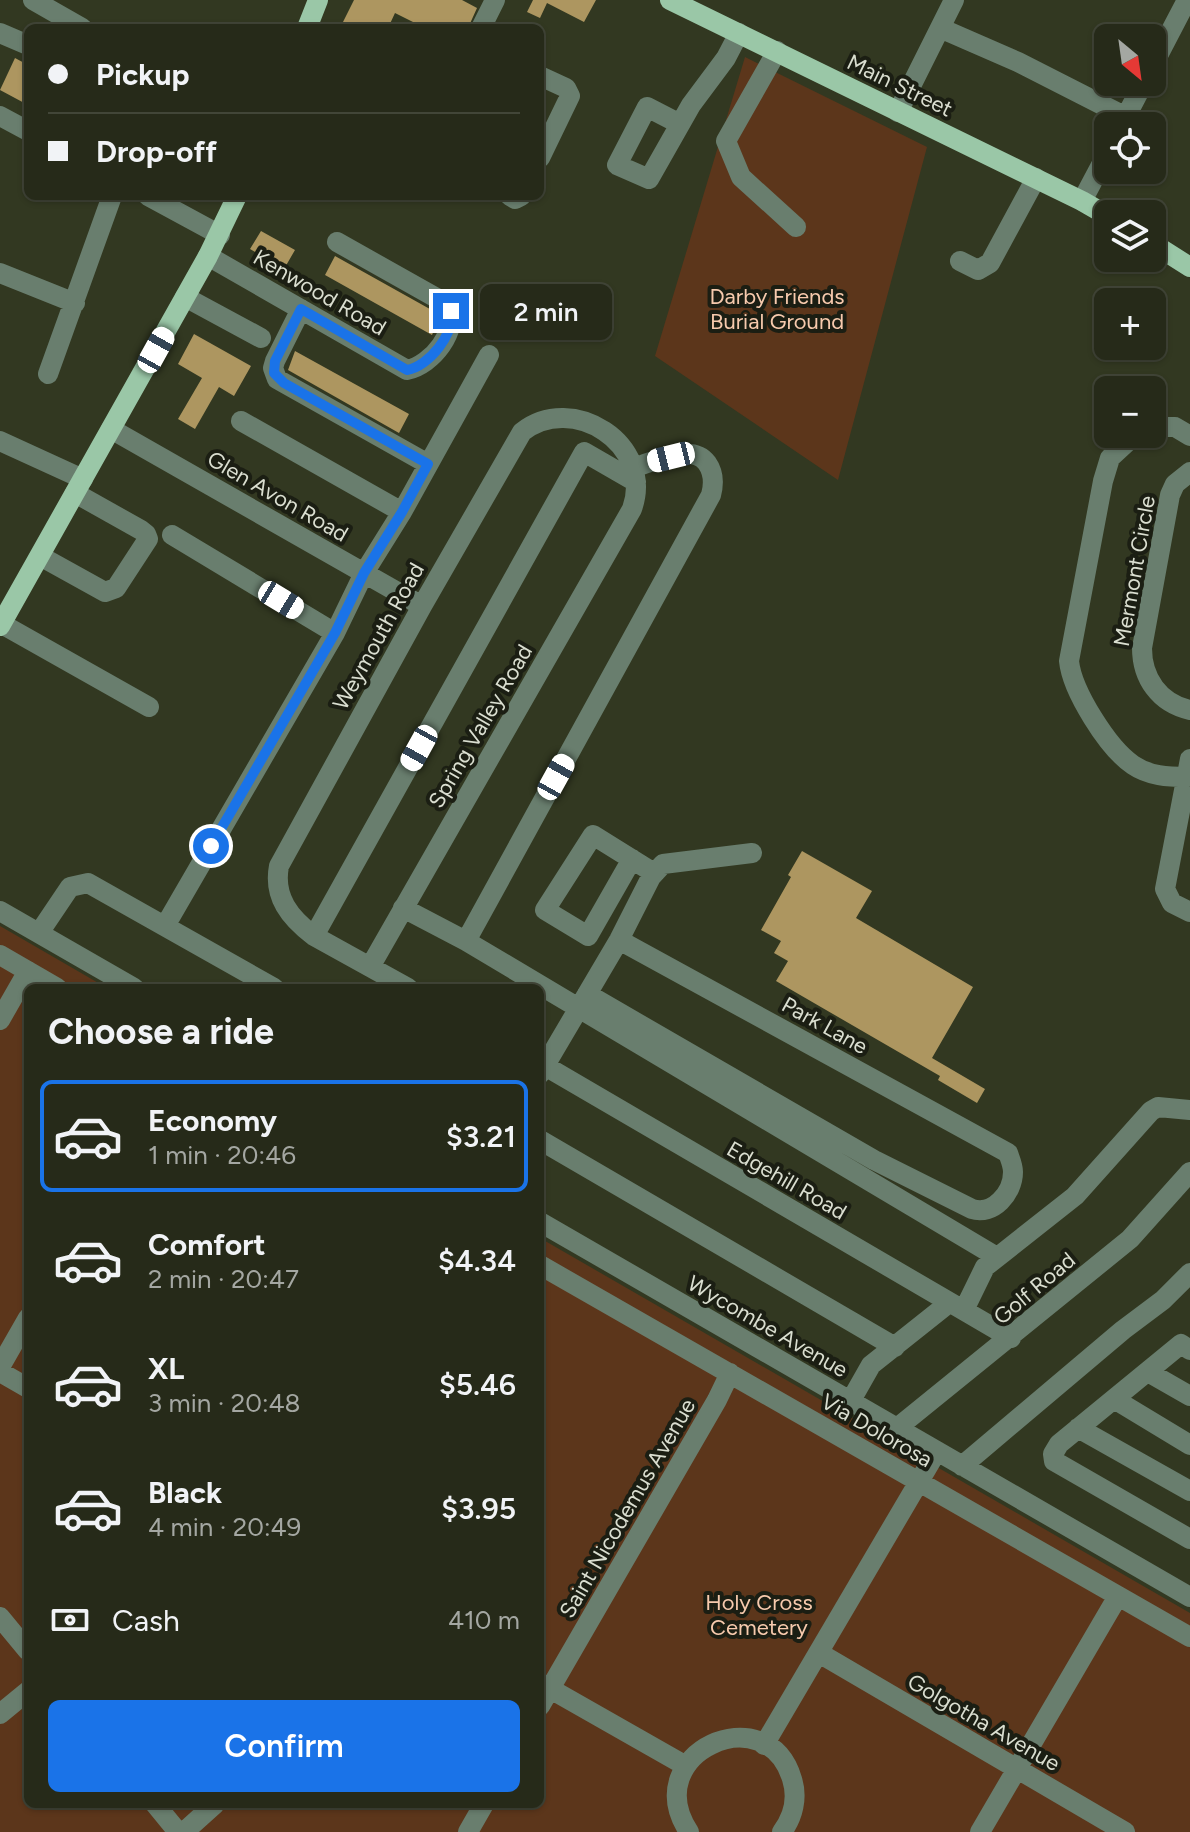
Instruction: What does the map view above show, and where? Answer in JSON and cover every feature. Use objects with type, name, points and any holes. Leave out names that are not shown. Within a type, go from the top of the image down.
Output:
[{"type":"main road","points":[[309,24],[318,0]]},
{"type":"main road","name":"Main Street","points":[[682,3],[1094,208]]},
{"type":"main road","points":[[1,624],[220,235],[235,200]]},
{"type":"main road","points":[[1166,251],[1189,265]]},
{"type":"street","points":[[33,0],[75,24]]},
{"type":"street","points":[[483,24],[495,0]]},
{"type":"street","points":[[898,112],[954,0]]},
{"type":"street","points":[[1166,40],[1187,0]]},
{"type":"street","points":[[940,28],[1018,62],[1106,112]]},
{"type":"street","points":[[0,33],[24,43]]},
{"type":"street","points":[[680,124],[726,58],[739,33]]},
{"type":"street","points":[[777,51],[726,141],[741,177],[796,227]]},
{"type":"street","points":[[544,78],[566,88],[570,96],[547,124]]},
{"type":"street","points":[[0,116],[24,129]]},
{"type":"street","points":[[960,261],[978,270],[990,263],[1036,178]]},
{"type":"street","points":[[1082,201],[1094,178]]},
{"type":"street","points":[[48,374],[111,200]]},
{"type":"street","points":[[155,200],[220,235]]},
{"type":"street","name":"Kenwood Road","points":[[208,256],[407,370],[422,365],[435,354],[453,319],[449,305],[337,242]]},
{"type":"street","points":[[0,273],[75,303]]},
{"type":"street","points":[[185,297],[261,338]]},
{"type":"street","points":[[301,309],[275,361],[273,368],[277,379],[428,464]]},
{"type":"street","points":[[165,926],[335,633],[364,573],[402,512],[489,355]]},
{"type":"street","name":"Weymouth Road","points":[[314,936],[294,920],[284,905],[277,887],[279,866],[522,432],[544,419],[572,419],[612,437],[630,456],[635,475]]},
{"type":"street","points":[[241,421],[402,512]]},
{"type":"street","points":[[1166,427],[1175,427],[1190,436]]},
{"type":"street","name":"Glen Avon Road","points":[[111,429],[422,606]]},
{"type":"street","points":[[0,441],[79,486],[141,530],[148,539],[116,588],[110,592],[40,556]]},
{"type":"street","points":[[1121,448],[1110,458],[1103,481],[1069,661],[1071,676],[1081,700],[1132,765],[1162,776],[1188,768],[1165,889],[1172,903],[1190,912]]},
{"type":"street","points":[[401,984],[314,936],[584,452],[635,475],[686,453],[700,456],[711,468],[714,478],[711,495],[466,941]]},
{"type":"street","name":"Mermont Circle","points":[[1190,472],[1175,484],[1170,495],[1142,648],[1142,662],[1150,683],[1166,700],[1190,710]]},
{"type":"street","name":"Spring Valley Road","points":[[370,967],[632,509],[636,498],[635,475]]},
{"type":"street","points":[[172,535],[335,633]]},
{"type":"street","points":[[1,624],[149,707]]},
{"type":"street","points":[[632,859],[588,936],[545,910],[593,835],[632,859],[654,873]]},
{"type":"street","points":[[544,1064],[619,940],[654,873],[663,864],[752,853]]},
{"type":"street","points":[[39,933],[65,892],[78,884],[88,883],[267,984]]},
{"type":"street","points":[[611,896],[635,909]]},
{"type":"street","points":[[403,908],[582,1002],[997,1257]]},
{"type":"street","points":[[0,911],[127,984]]},
{"type":"street","name":"Park Lane","points":[[582,1002],[874,1160],[972,1209],[991,1210],[1008,1190],[1013,1173],[1008,1153],[619,940]]},
{"type":"street","points":[[0,955],[50,984]]},
{"type":"street","points":[[0,1020],[28,971]]},
{"type":"street","name":"Edgehill Road","points":[[544,1068],[1011,1338]]},
{"type":"street","points":[[850,1402],[871,1365],[956,1307],[997,1257],[1075,1196],[1151,1111],[1158,1107],[1190,1110]]},
{"type":"street","points":[[544,1142],[895,1347]]},
{"type":"street","name":"Golf Road","points":[[897,1428],[1130,1239],[1190,1172]]},
{"type":"street","name":"Wycombe Avenue","points":[[544,1224],[1190,1597]]},
{"type":"street","name":"Via Dolorosa","points":[[544,1267],[1190,1637]]},
{"type":"street","points":[[967,1469],[1123,1330],[1163,1300],[1190,1273]]},
{"type":"street","points":[[24,1325],[0,1370],[24,1385]]},
{"type":"street","points":[[1187,1344],[1078,1428],[1059,1444],[1053,1454],[1054,1461],[1190,1539]]},
{"type":"street","points":[[1148,1372],[1190,1396]]},
{"type":"street","name":"Saint Nicodemus Avenue","points":[[544,1690],[717,1400],[730,1373]]},
{"type":"street","points":[[1114,1399],[1190,1445]]},
{"type":"street","points":[[1078,1428],[1190,1491]]},
{"type":"street","points":[[764,1745],[937,1451]]},
{"type":"street","points":[[980,1832],[1118,1596]]},
{"type":"street","points":[[0,1617],[24,1646]]},
{"type":"street","name":"Golgotha Avenue","points":[[819,1653],[1125,1832]]},
{"type":"street","points":[[544,1693],[686,1766]]},
{"type":"street","points":[[0,1714],[24,1694]]},
{"type":"street","points":[[689,1832],[677,1801],[686,1766],[694,1755],[716,1741],[740,1738],[764,1745],[782,1759],[792,1778],[795,1790],[793,1810],[782,1832]]},
{"type":"street","points":[[159,1808],[181,1832],[210,1808]]},
{"type":"street","points":[[468,1832],[482,1808]]},
{"type":"green space","name":"Darby Friends Burial Ground","points":[[745,57],[927,147],[838,480],[655,356]]},
{"type":"green space","name":"Holy Cross Cemetery","points":[[0,926],[100,984],[24,984],[24,1808],[544,1808],[544,1240],[1190,1613],[1190,1832],[0,1832]]},
{"type":"building","points":[[354,0],[462,0],[477,8],[470,24],[417,24],[395,13],[390,24],[342,24]]},
{"type":"building","points":[[533,0],[596,0],[584,22],[547,3],[540,18],[527,12]]},
{"type":"building","points":[[15,58],[24,63],[24,103],[0,90]]},
{"type":"building","points":[[261,231],[295,250],[284,269],[250,249]]},
{"type":"building","points":[[335,256],[437,313],[432,335],[325,275]]},
{"type":"building","points":[[194,334],[251,366],[234,396],[219,387],[195,429],[178,419],[202,378],[178,364]]},
{"type":"building","points":[[295,351],[409,414],[399,433],[288,370]]},
{"type":"building","points":[[802,851],[872,891],[856,918],[973,987],[932,1058],[985,1089],[977,1103],[938,1080],[940,1076],[776,981],[788,961],[774,953],[781,941],[761,930]]},
{"type":"route","points":[[211,846],[335,633],[364,573],[428,464],[277,379],[273,368],[275,361],[301,309],[407,370],[422,365],[435,354],[451,325],[451,311]]}]
